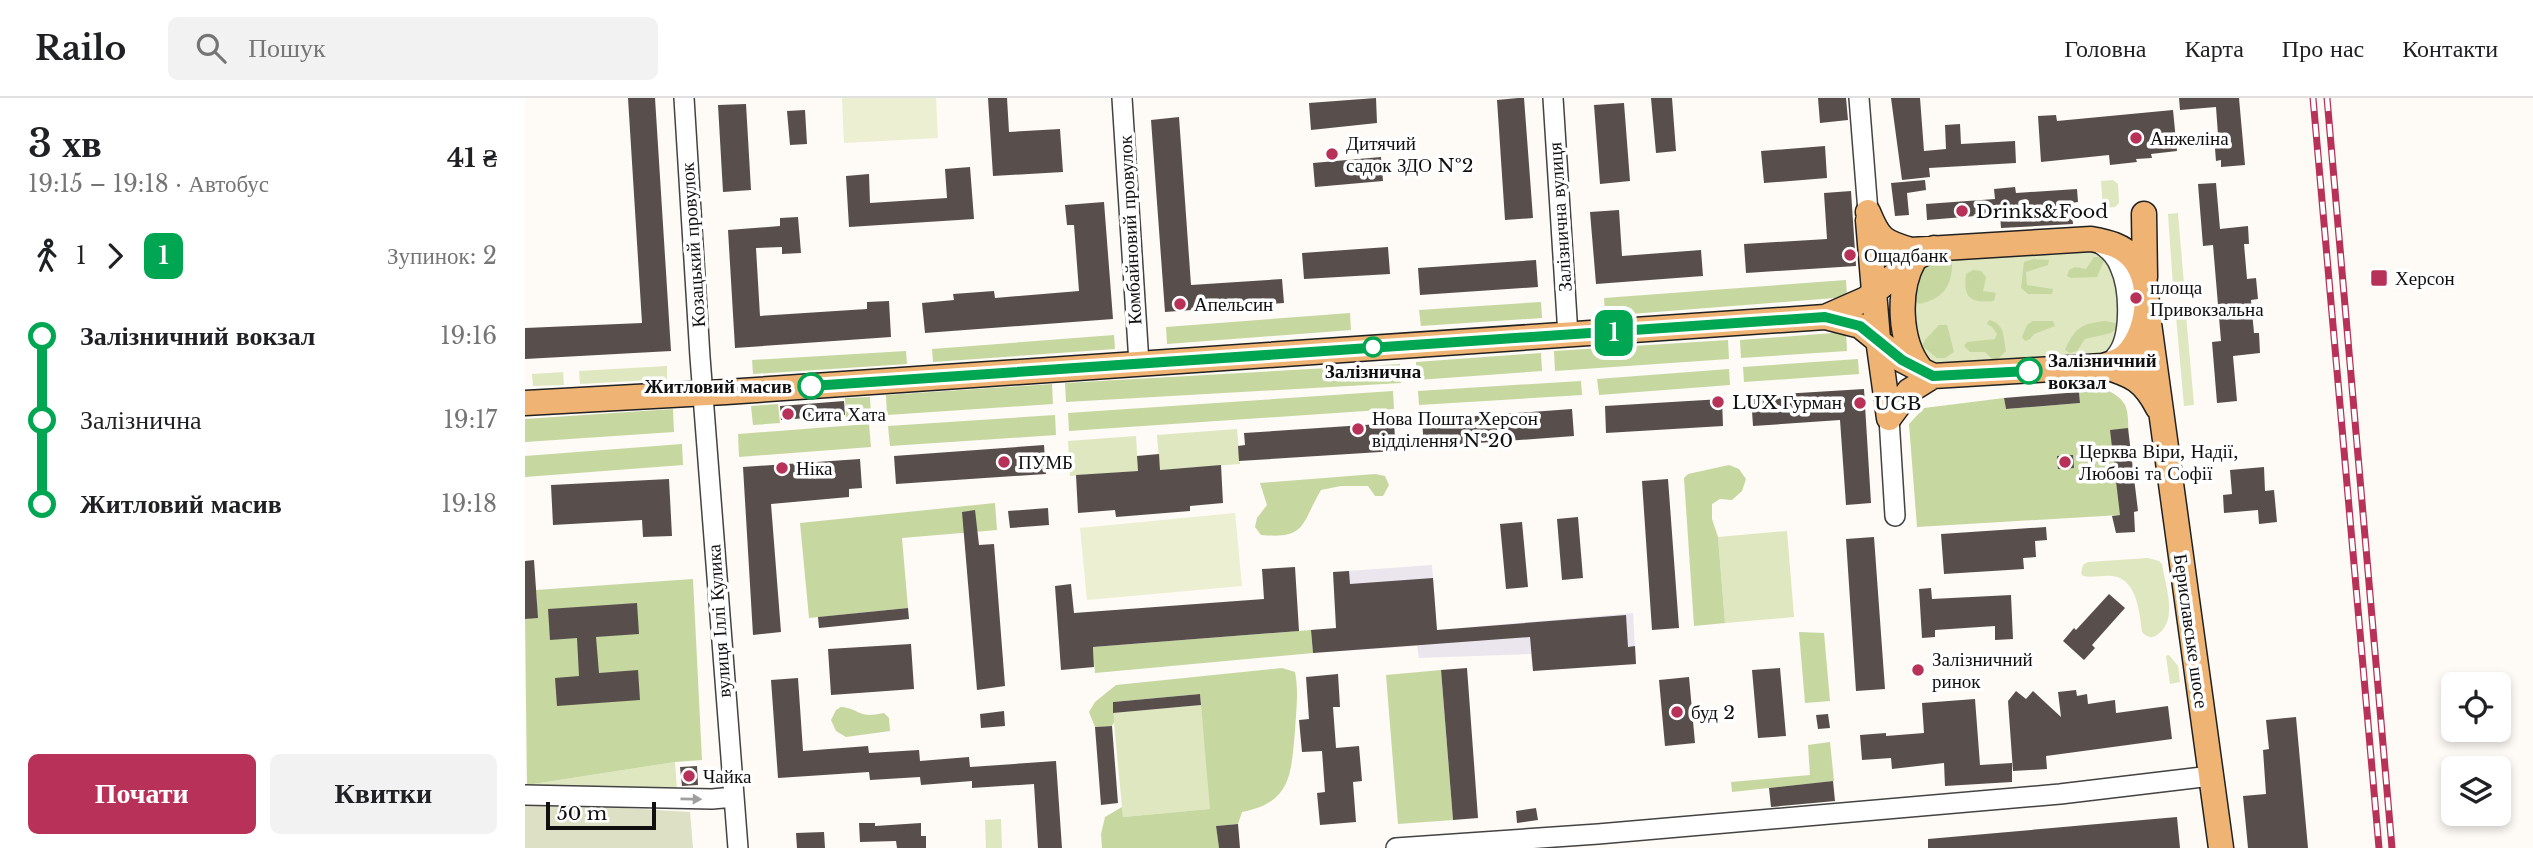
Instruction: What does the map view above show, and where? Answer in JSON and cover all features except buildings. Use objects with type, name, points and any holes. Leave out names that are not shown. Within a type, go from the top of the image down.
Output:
[{"type":"main road","points":[[1868,212],[1881,238],[1911,250],[1918,257]]},
{"type":"main road","points":[[1868,212],[1878,339],[1889,418]]},
{"type":"main road","points":[[525,403],[1825,317],[1860,303],[1918,257],[2091,239],[2112,234],[2144,214],[2145,295],[2142,330],[2133,348],[2120,360],[2103,366],[1927,373],[1902,360],[1860,326],[1825,317]]},
{"type":"main road","points":[[2091,239],[2113,244],[2135,259],[2145,295]]},
{"type":"main road","points":[[1918,257],[1908,270],[1902,289],[1906,342],[1909,352],[1927,373]]},
{"type":"main road","name":"Бериславське шосе","points":[[2145,295],[2221,848]]},
{"type":"main road","name":"Бериславське шосе","points":[[2103,366],[2125,373],[2143,384],[2161,414]]},
{"type":"main road","points":[[1889,418],[1909,391],[1927,373]]},
{"type":"street","name":"Козацький провулок","points":[[684,98],[702,393]]},
{"type":"street","name":"Комбайновий провулок","points":[[1122,98],[1139,363]]},
{"type":"street","name":"Залізнична вулиця","points":[[1553,98],[1569,335]]},
{"type":"street","points":[[1860,98],[1868,212]]},
{"type":"street","points":[[2091,239],[2111,252],[2122,270],[2124,281],[2127,328],[2125,338],[2118,354],[2103,366]]},
{"type":"street","name":"вулиця Іллі Кулика","points":[[702,393],[738,848]]},
{"type":"street","points":[[1889,418],[1895,516]]},
{"type":"street","points":[[1396,848],[1623,832],[2060,794],[2211,776]]},
{"type":"street","points":[[525,795],[712,799],[734,797]]},
{"type":"shaded area","points":[[1432,565],[1437,630],[1633,613],[1636,664],[1533,671],[1531,654],[1419,658],[1417,646],[1313,653],[1311,630],[1319,629],[1320,640],[1337,639],[1333,572]]},
{"type":"green space","points":[[842,98],[936,98],[938,138],[844,143]]},
{"type":"green space","points":[[2113,180],[2118,184],[2119,203],[2115,207],[2103,208],[2101,181]]},
{"type":"green space","points":[[2178,213],[2184,285],[2173,286],[2168,214]]},
{"type":"green space","points":[[2101,253],[2114,269],[2119,327],[2110,352],[2102,355],[1937,367],[1916,353],[1912,279],[1930,261]]},
{"type":"green space","points":[[2094,257],[2102,257],[2104,261],[2097,277],[2067,276],[2069,270],[2075,267],[2086,269]]},
{"type":"green space","points":[[2033,259],[2049,260],[2048,265],[2026,272],[2027,285],[2053,289],[2052,294],[2028,294],[2021,288],[2024,262]]},
{"type":"green space","points":[[1952,260],[1949,284],[1941,294],[1919,304],[1910,296],[1912,279],[1930,261]]},
{"type":"green space","points":[[1973,270],[1981,271],[1986,277],[1983,291],[1996,293],[1994,301],[1974,300],[1967,294],[1966,274]]},
{"type":"green space","points":[[1846,280],[1847,297],[1605,316],[1604,298]]},
{"type":"green space","points":[[1541,302],[1542,318],[1421,326],[1419,310]]},
{"type":"green space","points":[[2185,304],[2194,405],[2184,406],[2175,305]]},
{"type":"green space","points":[[1350,313],[1351,330],[1167,344],[1166,327]]},
{"type":"green space","points":[[1989,320],[1998,324],[2004,336],[2006,351],[1997,360],[1985,352],[1970,352],[1964,346],[1967,342],[1995,339],[1997,334],[1987,324]]},
{"type":"green space","points":[[2033,321],[2053,321],[2055,326],[2034,334],[2025,341],[2022,337],[2027,325]]},
{"type":"green space","points":[[2105,321],[2116,323],[2117,328],[2111,333],[2085,339],[2077,351],[2070,353],[2065,350],[2079,328]]},
{"type":"green space","points":[[1939,325],[1947,325],[1954,352],[1945,358],[1937,358],[1922,346]]},
{"type":"green space","points":[[1846,332],[1847,351],[1741,358],[1740,340]]},
{"type":"green space","points":[[1114,335],[1115,349],[933,362],[932,349]]},
{"type":"green space","points":[[1728,340],[1729,359],[1555,371],[1554,351]]},
{"type":"green space","points":[[906,351],[907,364],[753,374],[752,360]]},
{"type":"green space","points":[[1541,353],[1542,371],[1417,380],[1416,362]]},
{"type":"green space","points":[[1858,359],[1859,374],[1744,382],[1743,367]]},
{"type":"green space","points":[[1400,364],[1401,383],[1066,402],[1065,383]]},
{"type":"green space","points":[[667,366],[667,379],[580,384],[579,371]]},
{"type":"green space","points":[[1729,369],[1730,385],[1599,395],[1597,379]]},
{"type":"green space","points":[[563,372],[564,385],[533,386],[532,374]]},
{"type":"green space","points":[[1581,381],[1582,395],[1419,405],[1418,391]]},
{"type":"green space","points":[[1052,384],[1053,404],[887,415],[886,395]]},
{"type":"green space","points":[[2104,389],[2121,400],[2127,414],[2128,442],[2120,515],[1917,527],[1909,424],[1924,408],[2004,398],[2006,409],[2080,403],[2079,392]]},
{"type":"green space","points":[[1393,391],[1394,409],[1069,431],[1068,413]]},
{"type":"green space","points":[[870,397],[871,417],[846,419],[845,398]]},
{"type":"green space","points":[[778,404],[780,423],[753,425],[751,406]]},
{"type":"green space","points":[[673,409],[674,432],[525,442],[525,419]]},
{"type":"green space","points":[[1055,415],[1056,435],[890,446],[888,426]]},
{"type":"green space","points":[[869,424],[871,447],[739,457],[738,434]]},
{"type":"green space","points":[[1237,429],[1240,464],[1160,470],[1157,435]]},
{"type":"green space","points":[[1136,436],[1138,471],[1070,476],[1068,441]]},
{"type":"green space","points":[[682,444],[683,465],[525,477],[525,456]]},
{"type":"green space","points":[[1729,465],[1739,469],[1746,479],[1742,491],[1732,500],[1720,499],[1712,504],[1712,519],[1718,537],[1725,623],[1694,626],[1684,478],[1688,474]]},
{"type":"green space","points":[[1375,474],[1385,476],[1389,485],[1383,496],[1375,496],[1368,486],[1341,486],[1321,490],[1301,527],[1295,531],[1276,536],[1261,535],[1255,527],[1257,518],[1267,505],[1260,483]]},
{"type":"green space","points":[[995,503],[997,530],[902,538],[908,608],[809,618],[800,523]]},
{"type":"green space","points":[[1235,513],[1242,586],[1087,600],[1080,528]]},
{"type":"green space","points":[[1787,531],[1794,617],[1725,623],[1718,537]]},
{"type":"green space","points":[[2148,558],[2162,564],[2169,602],[2164,629],[2151,637],[2142,632],[2136,598],[2127,583],[2112,576],[2087,577],[2081,573],[2083,565],[2088,562]]},
{"type":"green space","points":[[693,579],[702,760],[527,785],[525,619],[529,619],[528,607],[537,606],[536,590]]},
{"type":"green space","points":[[1311,630],[1313,653],[1095,673],[1093,647]]},
{"type":"green space","points":[[1799,632],[1824,633],[1830,701],[1805,703]]},
{"type":"green space","points":[[2169,655],[2178,666],[2180,682],[2170,684],[2166,656]]},
{"type":"green space","points":[[1282,668],[1295,672],[1297,694],[1290,773],[1280,793],[1258,808],[1242,812],[1238,824],[1216,826],[1219,848],[1102,848],[1101,834],[1105,817],[1122,807],[1123,817],[1210,809],[1200,694],[1113,702],[1112,726],[1095,727],[1089,712],[1095,702],[1116,685]]},
{"type":"green space","points":[[1441,670],[1453,820],[1398,824],[1386,675]]},
{"type":"green space","points":[[1201,705],[1211,809],[1123,817],[1113,713]]},
{"type":"green space","points":[[841,707],[864,714],[884,713],[889,718],[890,731],[846,737],[836,731],[831,720],[836,710]]},
{"type":"green space","points":[[1830,742],[1834,781],[1732,792],[1731,782],[1810,775],[1808,745]]},
{"type":"green space","points":[[675,762],[677,790],[527,785]]},
{"type":"green space","points":[[525,802],[690,812],[693,848],[525,848]]},
{"type":"green space","points":[[1001,819],[1002,848],[986,848],[985,820]]},
{"type":"railway","points":[[2313,98],[2379,848]]},
{"type":"railway","points":[[2327,98],[2392,848]]},
{"type":"bus line","name":"1","points":[[811,386],[1825,317],[1860,326],[1902,360],[1933,376],[2029,371]]},
{"type":"place","name":"Анжеліна","points":[[2136,138]]},
{"type":"place","name":"Дитячий садок ЗДО №2","points":[[1332,154]]},
{"type":"place","name":"Drinks&Food","points":[[1962,211]]},
{"type":"place","name":"Ощадбанк","points":[[1850,255]]},
{"type":"place","name":"Херсон","points":[[2379,278]]},
{"type":"place","name":"площа Привокзальна","points":[[2136,298]]},
{"type":"place","name":"Апельсин","points":[[1180,304]]},
{"type":"place","name":"Залізнична","points":[[1373,347]]},
{"type":"place","name":"Залізничний вокзал","points":[[2029,371]]},
{"type":"place","name":"Житловий масив","points":[[811,386]]},
{"type":"place","name":"LUX Гурман","points":[[1718,402]]},
{"type":"place","name":"UGB","points":[[1860,403]]},
{"type":"place","name":"Сита Хата","points":[[788,414]]},
{"type":"place","name":"Нова Пошта Херсон відділення №20","points":[[1358,429]]},
{"type":"place","name":"ПУМБ","points":[[1004,462]]},
{"type":"place","name":"Церква Віри, Надії, Любові та Софії","points":[[2065,462]]},
{"type":"place","name":"Ніка","points":[[782,468]]},
{"type":"place","name":"Залізничний ринок","points":[[1918,670]]},
{"type":"place","name":"буд 2","points":[[1677,712]]},
{"type":"place","name":"Чайка","points":[[689,776]]}]
